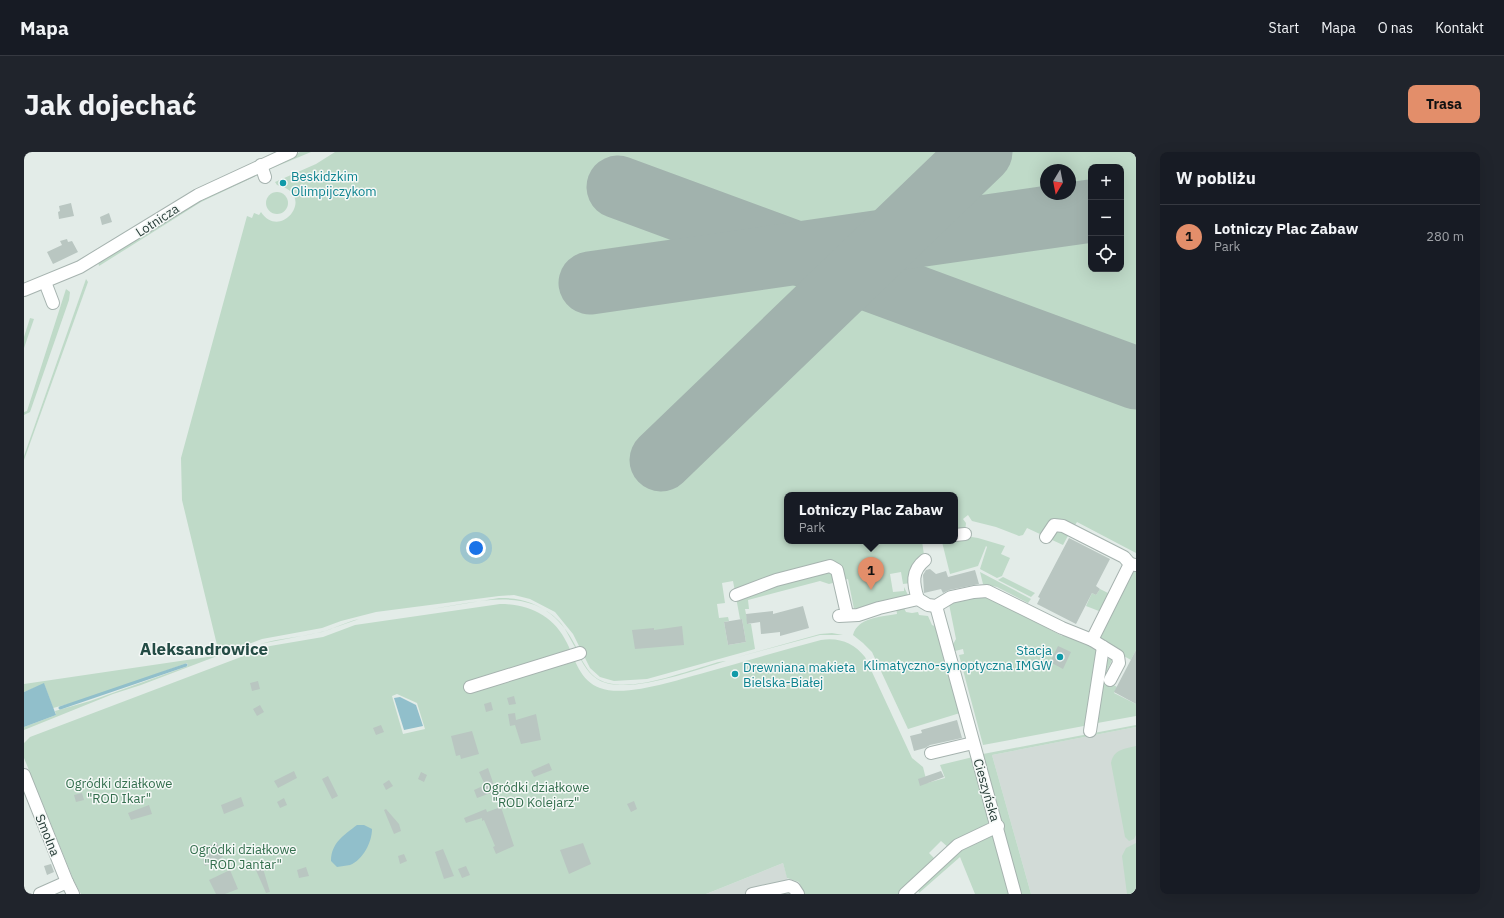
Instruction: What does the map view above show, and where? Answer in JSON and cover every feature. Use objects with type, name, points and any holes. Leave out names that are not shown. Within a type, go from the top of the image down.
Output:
[{"type":"street","name":"Lotnicza","points":[[24,290],[80,267],[198,195],[291,152]]},
{"type":"street","points":[[261,165],[264,177]]},
{"type":"street","points":[[45,282],[53,303]]},
{"type":"street","points":[[1046,537],[1054,525],[1063,526],[1124,557],[1133,564],[1092,640]]},
{"type":"street","points":[[925,560],[920,564],[914,573],[909,585],[918,599],[928,605],[936,606],[951,597],[980,590],[999,596],[1062,628],[1092,640],[1118,656],[1119,662],[1110,680]]},
{"type":"street","points":[[736,595],[776,580],[830,566],[838,570],[843,615],[858,615],[879,608],[918,599]]},
{"type":"street","name":"Cieszyńska","points":[[907,892],[958,845],[998,826],[973,743],[936,606]]},
{"type":"street","points":[[1090,731],[1103,647]]},
{"type":"street","points":[[470,687],[580,653]]},
{"type":"street","points":[[931,754],[973,743]]},
{"type":"street","name":"Smolna","points":[[24,775],[73,894]]},
{"type":"street","points":[[998,826],[1015,894]]},
{"type":"street","points":[[40,894],[67,882]]},
{"type":"street","points":[[752,894],[789,886],[794,888],[798,894]]},
{"type":"shaded area","points":[[1136,727],[1136,894],[1031,894],[992,755]]},
{"type":"shaded area","points":[[783,863],[792,894],[706,894]]},
{"type":"green space","points":[[300,152],[311,152],[268,170],[268,166]]},
{"type":"green space","points":[[335,152],[1136,152],[1136,553],[1077,522],[1073,528],[1053,518],[1042,535],[1027,528],[1023,535],[1019,536],[996,527],[972,521],[968,515],[963,519],[966,523],[965,532],[958,533],[958,492],[784,492],[784,544],[922,544],[924,555],[911,583],[903,584],[901,572],[890,574],[893,592],[904,591],[904,587],[909,597],[854,609],[848,579],[829,584],[820,581],[748,600],[749,609],[745,609],[748,624],[751,624],[755,649],[647,679],[614,681],[600,677],[590,668],[573,634],[555,612],[530,599],[514,595],[499,596],[376,612],[341,621],[322,628],[262,639],[141,685],[113,694],[24,730],[24,727],[56,715],[55,711],[90,701],[188,666],[187,663],[88,699],[53,708],[44,684],[24,692],[24,684],[214,656],[217,645],[182,500],[181,458],[247,216],[252,218],[254,213],[259,215],[261,212],[269,220],[278,222],[286,219],[292,213],[295,205],[295,197],[289,190],[277,185],[275,182],[316,164]],"holes":[[[733,581],[740,619],[742,619],[746,642],[728,645],[724,622],[729,621],[728,617],[719,618],[717,604],[725,603],[722,583]]]},
{"type":"green space","points":[[256,171],[259,174],[258,175],[201,202],[99,266],[98,262],[178,211]]},
{"type":"green space","points":[[277,192],[285,195],[288,203],[285,211],[277,214],[269,211],[266,203],[269,195]]},
{"type":"green space","points":[[86,279],[88,282],[24,460],[24,456]]},
{"type":"green space","points":[[66,289],[70,292],[69,300],[30,412],[24,415],[24,412],[27,411]]},
{"type":"green space","points":[[30,318],[34,319],[24,348],[24,337]]},
{"type":"green space","points":[[1054,531],[1070,532],[1063,545],[1050,539]]},
{"type":"green space","points":[[958,537],[978,538],[1005,546],[1001,554],[1010,558],[1002,576],[997,578],[980,569],[987,547],[986,546],[978,566],[950,574],[942,544],[958,544]]},
{"type":"green space","points":[[1136,569],[1136,650],[1131,660],[1100,643],[1098,634],[1131,572]]},
{"type":"green space","points":[[980,572],[1031,599],[1028,603],[997,587],[983,584]]},
{"type":"green space","points":[[1003,577],[1035,593],[1031,597],[998,580]]},
{"type":"green space","points":[[1100,589],[1112,595],[1104,613],[1086,606],[1092,593],[1096,595]]},
{"type":"green space","points":[[988,595],[1062,636],[1065,632],[1088,641],[1099,651],[1089,725],[983,745],[959,655],[964,654],[963,649],[955,651],[952,646],[956,639],[949,604],[952,601]]},
{"type":"green space","points":[[499,598],[513,599],[525,601],[544,609],[515,600],[476,602]]},
{"type":"green space","points":[[500,604],[521,606],[540,613],[555,626],[562,634],[579,669],[593,685],[600,688],[624,691],[668,683],[821,640],[840,640],[856,648],[865,657],[912,758],[923,767],[927,783],[945,778],[940,765],[973,757],[990,822],[949,848],[941,841],[929,853],[934,858],[932,863],[899,894],[804,894],[799,882],[787,878],[783,863],[706,894],[81,894],[74,881],[24,758],[24,743],[30,737],[270,646],[323,637],[355,625]],"holes":[[[397,694],[417,703],[425,729],[403,734],[392,696]]]},
{"type":"green space","points":[[903,606],[906,612],[918,612],[919,615],[928,616],[932,625],[937,627],[960,713],[908,729],[872,652],[853,635],[856,629],[865,621],[877,617],[897,614],[896,607]]},
{"type":"green space","points":[[564,628],[572,639],[578,651],[573,644]]},
{"type":"green space","points":[[832,633],[843,635],[820,635],[734,658],[820,634]]},
{"type":"green space","points":[[305,635],[260,644],[275,640]]},
{"type":"green space","points":[[579,656],[588,669],[592,675],[586,669]]},
{"type":"green space","points":[[1103,657],[1112,660],[1103,679],[1117,687],[1114,693],[1136,704],[1136,716],[1092,724]]},
{"type":"green space","points":[[726,661],[682,674],[666,679],[633,685],[618,685],[663,679],[717,662]]},
{"type":"green space","points":[[592,675],[606,682],[618,685],[606,683]]},
{"type":"green space","points":[[1136,725],[1136,727],[992,755],[1031,894],[1018,894],[983,754]]},
{"type":"green space","points":[[1136,746],[1136,835],[1134,839],[1129,841],[1125,837],[1111,763],[1112,758],[1117,752]]},
{"type":"green space","points":[[992,835],[995,837],[1010,894],[975,894],[960,857],[919,893],[918,890],[955,853]]},
{"type":"green space","points":[[1136,843],[1136,894],[1127,894],[1122,856],[1126,848]]},
{"type":"water","points":[[44,683],[56,715],[24,727],[24,692]]},
{"type":"water","points":[[400,697],[416,705],[423,726],[404,730],[394,698]]},
{"type":"water","points":[[357,825],[364,825],[372,829],[372,834],[366,850],[355,863],[337,867],[331,861],[333,849],[347,832]]},
{"type":"building","points":[[71,203],[74,216],[59,219],[59,206]]},
{"type":"building","points":[[109,213],[112,222],[102,225],[100,217]]},
{"type":"building","points":[[67,239],[68,242],[72,241],[78,252],[53,264],[47,252],[62,245],[60,241]]},
{"type":"building","points":[[1069,538],[1110,559],[1096,586],[1100,589],[1096,595],[1092,593],[1076,624],[1037,604],[1040,598],[1038,597]]},
{"type":"building","points":[[930,569],[936,574],[946,571],[948,577],[975,570],[979,584],[949,590],[943,593],[941,589],[924,593],[923,575],[926,570]]},
{"type":"building","points":[[803,606],[809,628],[780,636],[780,632],[761,634],[760,622],[747,624],[746,614],[773,611],[773,614]]},
{"type":"building","points":[[742,619],[746,642],[728,645],[724,622]]},
{"type":"building","points":[[682,626],[684,645],[635,649],[632,630],[654,628],[654,630]]},
{"type":"building","name":"Stacja Klimatyczno-synoptyczna IMGW","points":[[1058,646],[1071,652],[1063,669],[1050,662]]},
{"type":"building","points":[[1136,650],[1136,704],[1114,692]]},
{"type":"building","points":[[258,681],[260,689],[252,691],[250,683]]},
{"type":"building","points":[[514,696],[516,704],[509,705],[507,698]]},
{"type":"building","points":[[491,702],[493,710],[486,712],[484,704]]},
{"type":"building","points":[[260,705],[264,712],[257,716],[253,709]]},
{"type":"building","points":[[515,713],[516,720],[536,714],[541,740],[521,744],[515,725],[510,726],[508,714]]},
{"type":"building","points":[[957,720],[962,738],[930,745],[914,751],[910,736],[922,733],[921,730]]},
{"type":"building","points":[[381,725],[384,732],[376,735],[373,728]]},
{"type":"building","points":[[472,731],[479,754],[461,759],[460,755],[456,756],[451,736]]},
{"type":"building","points":[[549,763],[552,770],[534,777],[531,771]]},
{"type":"building","points":[[488,768],[496,791],[477,798],[474,790],[485,785],[479,772]]},
{"type":"building","points":[[294,771],[297,778],[278,788],[274,781]]},
{"type":"building","points":[[941,771],[944,777],[920,786],[918,779]]},
{"type":"building","points":[[421,772],[427,775],[424,782],[418,779]]},
{"type":"building","points":[[328,776],[338,796],[332,799],[322,779]]},
{"type":"building","points":[[123,780],[125,787],[119,789],[116,783]]},
{"type":"building","points":[[389,780],[393,786],[386,790],[383,784]]},
{"type":"building","points":[[82,793],[84,800],[76,802],[74,795]]},
{"type":"building","points":[[241,797],[244,806],[224,814],[221,805]]},
{"type":"building","points":[[284,798],[287,805],[280,808],[277,802]]},
{"type":"building","points":[[634,801],[637,809],[631,812],[627,804]]},
{"type":"building","points":[[149,805],[152,814],[131,820],[128,813]]},
{"type":"building","points":[[501,807],[514,846],[496,854],[493,847],[495,846],[484,820],[482,821],[482,818],[466,823],[464,818],[486,809],[487,812]]},
{"type":"building","points":[[386,809],[399,824],[401,831],[394,834],[384,810]]},
{"type":"building","points":[[217,842],[223,857],[205,866],[200,850]]},
{"type":"building","points":[[583,843],[591,864],[569,874],[560,850]]},
{"type":"building","points":[[443,849],[454,876],[444,879],[435,852]]},
{"type":"building","points":[[404,854],[407,861],[400,864],[398,856]]},
{"type":"building","points":[[51,864],[54,872],[47,875],[44,866]]},
{"type":"building","points":[[262,865],[270,892],[266,893],[255,868]]},
{"type":"building","points":[[466,866],[470,875],[462,878],[458,869]]},
{"type":"building","points":[[306,867],[309,876],[299,878],[297,870]]},
{"type":"building","points":[[230,870],[238,889],[225,894],[216,894],[209,880]]},
{"type":"waterway","points":[[60,708],[186,665]]},
{"type":"runway","points":[[661,460],[981,152]]},
{"type":"runway","points":[[618,187],[1136,378]]},
{"type":"runway","points":[[590,283],[1088,211]]},
{"type":"place","name":"Beskidzkim Olimpijczykom","points":[[283,183]]},
{"type":"place","name":"Lotniczy Plac Zabaw","points":[[871,590]]},
{"type":"place","name":"Stacja Klimatyczno-synoptyczna IMGW","points":[[1060,657]]},
{"type":"place","name":"Drewniana makieta Bielska-Białej","points":[[735,674]]},
{"type":"district","name":"Aleksandrowice","points":[[204,649]]},
{"type":"park label","name":"Ogródki działkowe \"ROD Ikar\"","points":[[119,790]]},
{"type":"park label","name":"Ogródki działkowe \"ROD Kolejarz\"","points":[[536,794]]},
{"type":"park label","name":"Ogródki działkowe \"ROD Jantar\"","points":[[243,856]]}]
